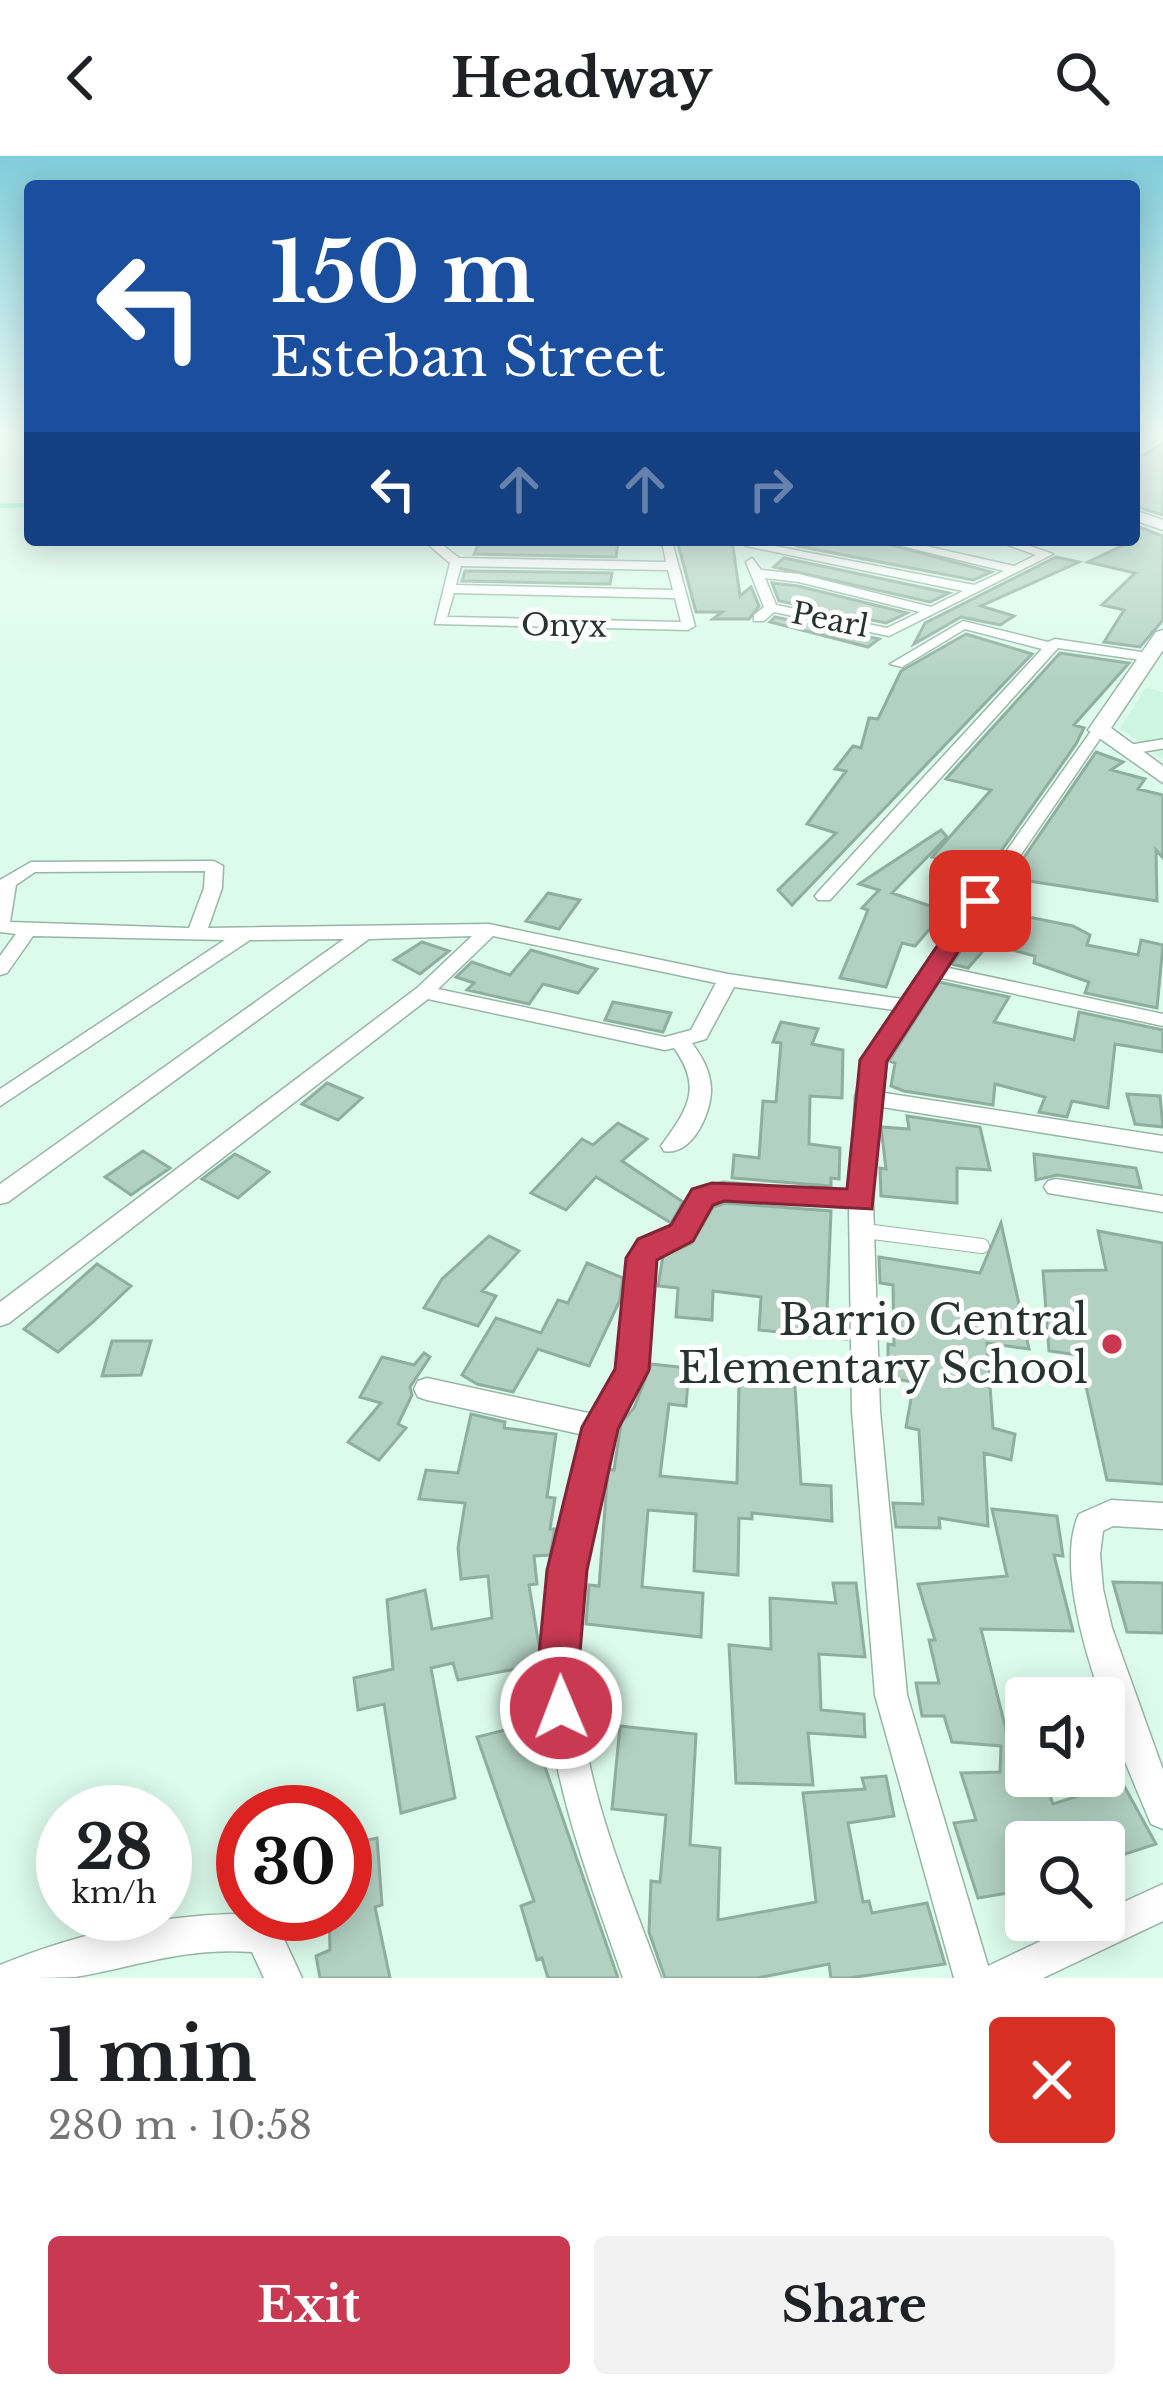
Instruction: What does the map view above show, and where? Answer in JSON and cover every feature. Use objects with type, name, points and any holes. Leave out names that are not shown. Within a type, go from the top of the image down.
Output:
[{"type":"street","points":[[436,546],[456,562],[672,566]]},
{"type":"street","points":[[456,562],[449,589],[679,594],[668,546]]},
{"type":"street","points":[[746,546],[756,573],[799,578],[929,610],[1047,554],[1020,546]]},
{"type":"street","points":[[764,546],[973,589]]},
{"type":"street","points":[[910,546],[1013,569]]},
{"type":"street","name":"Pearl","points":[[756,573],[765,613],[889,632],[929,610]]},
{"type":"street","name":"Onyx","points":[[449,589],[440,621],[688,626],[679,594]]},
{"type":"street","points":[[897,664],[963,625],[1051,647],[1066,643],[1148,657]]},
{"type":"street","points":[[974,1978],[891,1695],[866,1411],[862,1216],[866,1097],[874,1060],[907,1006],[1163,637]]},
{"type":"street","points":[[824,896],[1051,647]]},
{"type":"street","points":[[1099,730],[1163,776]]},
{"type":"street","points":[[196,935],[213,888],[214,866],[31,867],[7,883],[1,910],[1,926],[28,930],[196,935],[362,935],[490,929],[728,980],[907,1006]]},
{"type":"street","points":[[0,1316],[424,992],[490,929]]},
{"type":"street","points":[[0,969],[28,930]]},
{"type":"street","points":[[0,1099],[245,935]]},
{"type":"street","points":[[0,1196],[362,935]]},
{"type":"street","points":[[932,970],[1163,1020]]},
{"type":"street","points":[[424,992],[681,1043],[699,1034],[728,980]]},
{"type":"street","points":[[672,1146],[696,1120],[702,1096],[700,1071],[681,1043]]},
{"type":"street","points":[[866,1097],[1163,1144]]},
{"type":"street","points":[[1056,1187],[1163,1204]]},
{"type":"street","points":[[642,1978],[583,1810],[565,1741],[558,1676],[567,1570],[600,1427],[632,1370],[642,1258],[649,1247],[682,1233],[702,1197],[723,1190],[862,1216]]},
{"type":"street","points":[[427,1389],[600,1427]]},
{"type":"street","points":[[1163,1516],[1111,1514],[1089,1523],[1082,1551],[1113,1684],[1163,1812]]},
{"type":"street","points":[[1002,1978],[1163,1901]]},
{"type":"street","points":[[13,1978],[76,1958],[227,1930],[262,1935],[283,1978]]},
{"type":"lane","points":[[1126,750],[1163,744]]},
{"type":"lane","points":[[862,1216],[982,1246]]},
{"type":"shaded area","points":[[1146,688],[1163,692],[1163,759],[1120,728]]},
{"type":"building","points":[[1140,527],[1163,536],[1163,620],[1140,647],[1104,642],[1124,610],[1102,605],[1135,573],[1088,562],[1121,546],[1140,546]]},
{"type":"building","points":[[478,546],[618,546],[616,557],[474,554]]},
{"type":"building","points":[[679,546],[733,546],[740,596],[751,587],[759,606],[749,619],[713,619],[722,612],[696,612]]},
{"type":"building","points":[[798,546],[895,546],[991,572],[973,580]]},
{"type":"building","points":[[1056,557],[1079,562],[981,606],[1014,616],[1000,625],[961,617],[914,644],[925,623]]},
{"type":"building","points":[[784,558],[949,593],[930,602],[774,567]]},
{"type":"building","points":[[465,571],[612,573],[610,584],[462,581]]},
{"type":"building","points":[[772,583],[907,613],[886,623],[779,601]]},
{"type":"building","points":[[775,617],[879,639],[868,647],[770,622]]},
{"type":"building","points":[[966,634],[1032,654],[792,905],[778,890],[836,833],[807,824],[846,771],[835,769],[853,746],[861,748],[869,718],[878,719],[901,671]]},
{"type":"building","points":[[1060,653],[1129,663],[1074,725],[1084,728],[1076,744],[985,874],[932,857],[991,790],[946,779]]},
{"type":"building","points":[[1096,752],[1123,762],[1111,770],[1145,779],[1138,789],[1163,795],[1163,858],[1156,850],[1157,901],[1010,878]]},
{"type":"building","points":[[941,830],[947,837],[892,893],[945,911],[915,946],[902,943],[886,987],[840,978],[868,910],[862,908],[879,890],[859,884]]},
{"type":"building","points":[[548,893],[580,900],[559,929],[526,921]]},
{"type":"building","points":[[989,909],[1073,926],[1090,935],[1087,945],[1138,955],[1141,940],[1163,945],[1157,1008],[1085,993],[1089,982],[1034,963],[1035,956],[989,944],[968,968],[952,964]]},
{"type":"building","points":[[422,942],[449,951],[420,974],[394,960]]},
{"type":"building","points":[[531,950],[597,969],[578,993],[543,984],[529,1004],[467,990],[474,983],[456,977],[472,962],[510,975]]},
{"type":"building","points":[[939,982],[1009,997],[994,1022],[1074,1040],[1079,1012],[1163,1030],[1163,1052],[1115,1044],[1108,1108],[1072,1101],[1067,1117],[1039,1112],[1045,1097],[995,1084],[993,1105],[891,1086],[895,1063],[889,1061]]},
{"type":"building","points":[[613,1002],[671,1013],[663,1032],[605,1020]]},
{"type":"building","points":[[781,1022],[818,1029],[812,1044],[843,1050],[842,1098],[810,1096],[809,1144],[840,1148],[839,1179],[831,1178],[831,1186],[732,1178],[734,1155],[759,1158],[763,1101],[776,1102],[781,1043],[773,1042]]},
{"type":"building","points":[[327,1083],[362,1098],[338,1120],[302,1104]]},
{"type":"building","points":[[1127,1094],[1160,1096],[1163,1127],[1135,1124]]},
{"type":"building","points":[[907,1116],[980,1127],[990,1170],[957,1168],[957,1203],[881,1196],[880,1168],[886,1169],[881,1127],[909,1129]]},
{"type":"building","points":[[618,1123],[647,1139],[622,1161],[683,1202],[671,1223],[596,1177],[566,1210],[531,1193],[582,1139],[593,1145]]},
{"type":"building","points":[[143,1151],[170,1168],[131,1195],[105,1177]]},
{"type":"building","points":[[235,1154],[269,1172],[238,1198],[202,1179]]},
{"type":"building","points":[[1034,1154],[1136,1168],[1141,1188],[1057,1175],[1036,1180]]},
{"type":"building","points":[[725,1203],[831,1211],[827,1311],[845,1313],[846,1339],[759,1330],[761,1297],[713,1291],[712,1320],[676,1317],[678,1288],[658,1286],[663,1256],[692,1243],[713,1207]]},
{"type":"building","points":[[1001,1223],[1029,1349],[987,1343],[993,1428],[1015,1434],[1011,1460],[984,1453],[988,1526],[939,1518],[940,1528],[896,1527],[893,1503],[923,1504],[919,1430],[906,1427],[914,1382],[888,1378],[888,1344],[894,1345],[893,1285],[880,1283],[879,1257],[980,1273]]},
{"type":"building","name":"Barrio Central Elementary School","points":[[1098,1231],[1163,1243],[1163,1484],[1107,1480],[1079,1355],[1049,1351],[1043,1271],[1106,1270]]},
{"type":"building","points":[[489,1236],[519,1251],[482,1291],[496,1296],[478,1326],[424,1308],[442,1279]]},
{"type":"building","points":[[587,1263],[623,1278],[620,1300],[589,1366],[538,1349],[513,1392],[477,1384],[462,1375],[496,1318],[541,1333],[558,1300],[568,1303]]},
{"type":"building","points":[[97,1264],[131,1286],[93,1322],[58,1352],[24,1329]]},
{"type":"building","points":[[112,1341],[151,1341],[141,1375],[102,1376]]},
{"type":"building","points":[[424,1353],[430,1357],[410,1387],[412,1395],[398,1424],[406,1428],[379,1460],[348,1442],[381,1403],[360,1397],[382,1357],[414,1365]]},
{"type":"building","points":[[651,1364],[689,1368],[686,1406],[669,1404],[660,1476],[737,1483],[739,1382],[795,1386],[801,1484],[831,1486],[832,1521],[752,1513],[752,1519],[739,1518],[738,1575],[694,1571],[696,1514],[648,1510],[642,1587],[703,1593],[701,1637],[586,1624],[589,1585],[599,1586],[608,1469],[614,1470],[621,1423],[634,1408]]},
{"type":"building","points":[[471,1414],[505,1422],[504,1428],[556,1434],[547,1497],[555,1498],[550,1529],[555,1529],[550,1555],[534,1556],[537,1584],[529,1585],[542,1664],[458,1680],[453,1663],[431,1668],[455,1798],[401,1813],[384,1704],[358,1710],[354,1678],[393,1669],[387,1600],[425,1590],[432,1629],[492,1618],[488,1576],[461,1579],[458,1548],[465,1503],[419,1499],[426,1470],[458,1473]]},
{"type":"building","points":[[992,1509],[1057,1516],[1063,1556],[1054,1555],[1073,1631],[981,1629],[1005,1726],[1005,1797],[1050,1797],[1053,1804],[1075,1797],[1125,1797],[1125,1787],[1156,1844],[1125,1854],[1125,1821],[1005,1821],[1005,1894],[978,1898],[954,1823],[976,1820],[961,1773],[1000,1772],[1001,1746],[952,1742],[944,1716],[922,1716],[916,1683],[939,1683],[929,1640],[935,1640],[918,1584],[1007,1576]]},
{"type":"building","points":[[1113,1582],[1163,1583],[1163,1633],[1127,1632]]},
{"type":"building","points":[[833,1583],[856,1583],[865,1657],[819,1654],[821,1710],[864,1714],[865,1737],[808,1733],[813,1785],[736,1783],[729,1645],[771,1649],[770,1598],[836,1603]]},
{"type":"building","points":[[533,1723],[618,1978],[548,1978],[542,1958],[537,1960],[521,1906],[534,1901],[477,1737]]},
{"type":"building","points":[[620,1726],[696,1734],[690,1845],[720,1848],[718,1920],[816,1902],[803,1793],[865,1789],[862,1778],[886,1776],[894,1816],[848,1823],[863,1902],[869,1901],[872,1913],[927,1903],[945,1964],[849,1978],[831,1978],[829,1964],[757,1978],[665,1978],[649,1932],[651,1881],[660,1882],[666,1815],[612,1809]]},
{"type":"building","points":[[377,1838],[382,1905],[375,1907],[390,1978],[320,1978],[316,1956],[330,1950],[330,1941],[372,1941],[372,1839]]},
{"type":"place","name":"Barrio Central Elementary School","points":[[1112,1344]]},
{"type":"route","points":[[561,1708],[558,1676],[567,1570],[600,1427],[632,1370],[640,1323],[638,1270],[642,1258],[649,1247],[682,1233],[702,1197],[723,1190],[861,1201],[866,1097],[874,1060],[980,901]]}]
